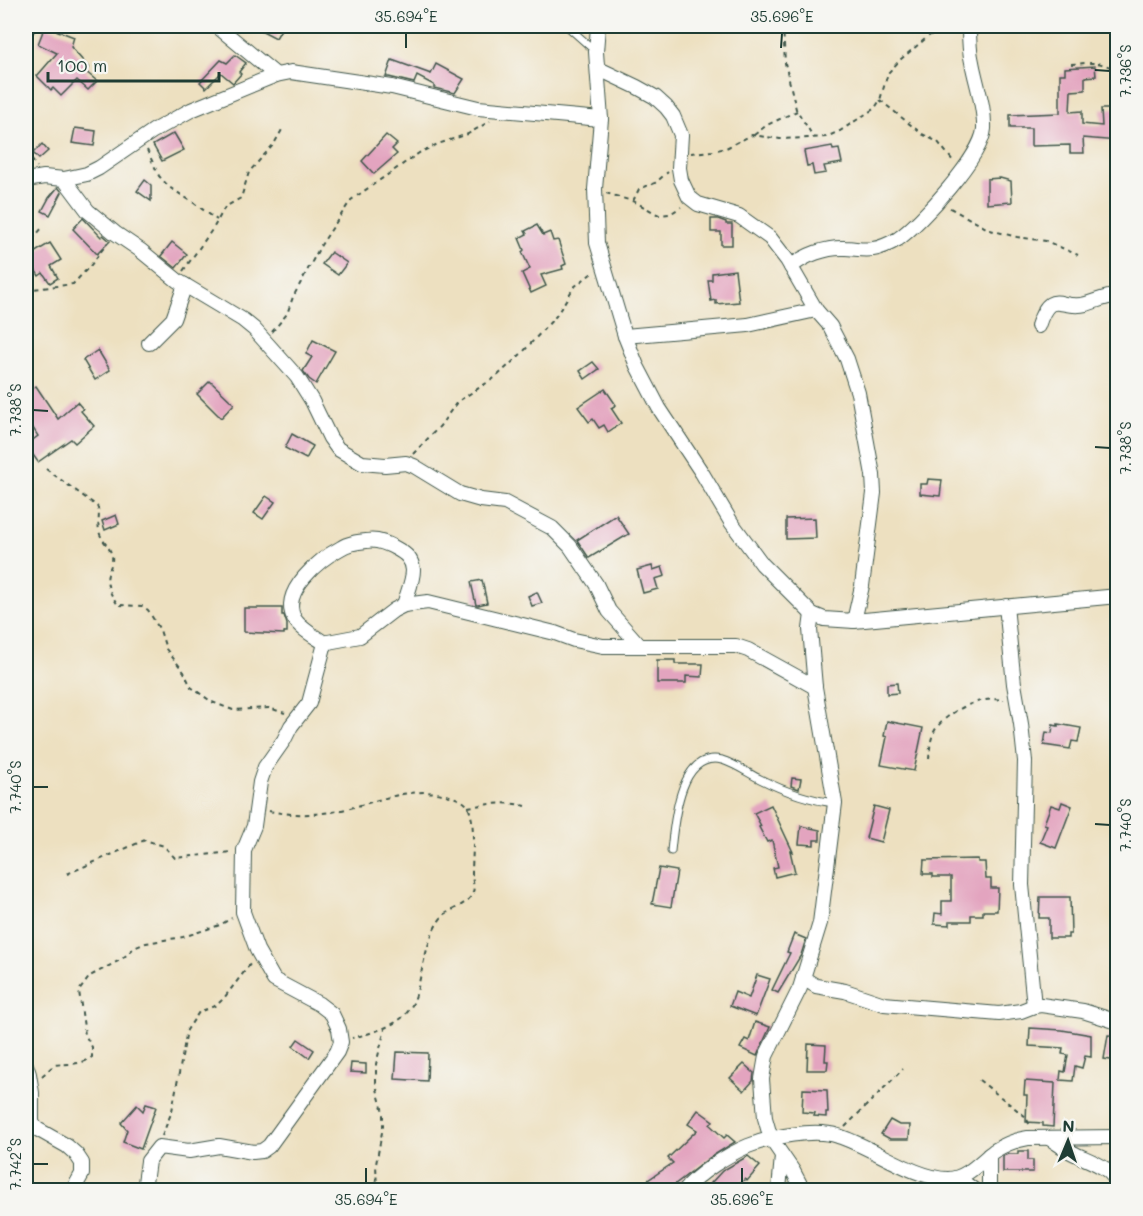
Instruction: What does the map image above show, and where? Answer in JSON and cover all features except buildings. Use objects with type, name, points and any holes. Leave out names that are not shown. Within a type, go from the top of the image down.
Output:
[{"type":"street","points":[[216,26],[276,75]]},
{"type":"street","points":[[598,26],[596,52],[601,120],[595,189],[597,243],[625,336],[637,366],[659,408],[731,522],[762,564],[812,614],[824,619],[854,621],[1118,596]]},
{"type":"street","points":[[791,267],[806,257],[830,250],[842,248],[870,250],[881,247],[905,232],[937,200],[981,145],[984,127],[970,50],[969,26]]},
{"type":"street","points":[[598,69],[637,87],[666,107],[673,116],[681,135],[680,175],[685,189],[698,204],[739,216],[763,232],[779,248],[816,310],[830,326],[854,380],[873,475],[874,493],[862,586],[854,621]]},
{"type":"street","points":[[26,180],[87,174],[126,148],[192,110],[276,75],[291,72],[392,87],[456,104],[498,111],[601,120]]},
{"type":"street","points":[[64,178],[88,211],[115,233],[181,283],[243,320],[297,377],[330,438],[338,448],[362,463],[385,465],[406,463],[431,475],[460,494],[514,506],[558,533],[570,546],[599,589],[609,611],[639,645]]},
{"type":"street","points":[[149,343],[173,319],[181,283]]},
{"type":"street","points":[[1038,326],[1042,314],[1051,303],[1082,305],[1102,298],[1118,296]]},
{"type":"street","points":[[625,336],[748,325],[816,310]]},
{"type":"street","points":[[326,644],[299,625],[294,618],[293,597],[308,572],[342,547],[370,540],[388,543],[404,552],[410,559],[413,570],[404,605]]},
{"type":"street","points":[[144,1191],[148,1161],[159,1147],[189,1151],[219,1146],[253,1152],[262,1151],[269,1146],[337,1052],[341,1042],[339,1029],[332,1014],[319,1004],[273,980],[257,950],[243,912],[244,850],[255,826],[260,782],[265,767],[291,726],[309,703],[321,655],[328,642],[360,636],[404,605],[428,602],[603,646],[713,644],[742,648],[815,687]]},
{"type":"street","points":[[1006,606],[1025,760],[1022,885],[1034,1006]]},
{"type":"street","points":[[803,1191],[793,1171],[771,1139],[763,1101],[764,1064],[768,1050],[804,978],[820,923],[835,803],[815,687],[810,629],[812,614]]},
{"type":"street","points":[[804,978],[816,986],[844,991],[884,1004],[911,1008],[999,1014],[1021,1011],[1034,1006],[1073,1009],[1096,1014],[1118,1023]]},
{"type":"street","points":[[26,1065],[32,1093],[32,1124],[67,1146],[82,1163],[82,1174],[73,1191]]},
{"type":"street","points":[[685,1191],[692,1182],[726,1158],[748,1146],[771,1139],[803,1134],[837,1135],[923,1174],[942,1179],[958,1178],[1004,1145],[1020,1139],[1118,1137]]},
{"type":"street","points":[[1049,1138],[1098,1165],[1112,1175],[1118,1186]]},
{"type":"street","points":[[989,1155],[989,1191]]},
{"type":"street","points":[[779,1191],[782,1156]]},
{"type":"street","points":[[958,1178],[974,1191]]},
{"type":"lane","points":[[567,26],[596,52]]},
{"type":"lane","points":[[671,851],[674,821],[683,786],[689,776],[704,762],[722,760],[798,796],[835,803]]},
{"type":"path","points":[[26,59],[35,26]]},
{"type":"path","points":[[783,26],[785,63],[797,111],[814,138]]},
{"type":"path","points":[[754,135],[780,139],[814,138],[826,136],[850,126],[856,119],[870,112],[880,100],[888,73],[901,59],[930,35],[956,26]]},
{"type":"path","points":[[1071,64],[1108,64],[1118,72]]},
{"type":"path","points":[[880,100],[919,132],[938,142],[957,166],[959,174]]},
{"type":"path","points":[[263,340],[277,328],[287,314],[293,297],[321,245],[351,200],[419,153],[488,123],[498,111]]},
{"type":"path","points":[[633,201],[640,187],[655,183],[679,158],[726,148],[797,111]]},
{"type":"path","points":[[181,283],[183,270],[214,227],[225,207],[241,198],[249,172],[274,144],[283,128]]},
{"type":"path","points":[[141,140],[159,176],[169,187],[194,202],[217,220]]},
{"type":"path","points":[[26,152],[44,177]]},
{"type":"path","points":[[595,189],[633,201],[665,215],[694,200]]},
{"type":"path","points":[[937,200],[990,230],[1047,241],[1078,255]]},
{"type":"path","points":[[26,246],[44,226]]},
{"type":"path","points":[[26,290],[73,284],[91,265],[115,233]]},
{"type":"path","points":[[406,463],[440,426],[456,402],[496,377],[522,353],[556,316],[574,287],[603,263]]},
{"type":"path","points":[[46,469],[97,507],[100,516],[98,523],[100,536],[112,558],[108,574],[108,588],[118,605],[142,606],[148,610],[160,630],[166,649],[184,672],[191,687],[224,708],[280,710],[289,717],[291,726]]},
{"type":"path","points":[[929,759],[931,740],[937,728],[967,705],[984,700],[1002,700],[1019,710]]},
{"type":"path","points":[[258,808],[288,813],[330,812],[397,795],[424,792],[454,798],[464,802],[468,807],[473,828],[472,875],[475,890],[472,896],[465,903],[444,915],[437,923],[408,1014],[385,1029],[341,1042]]},
{"type":"path","points":[[468,807],[498,803],[526,806]]},
{"type":"path","points":[[67,874],[145,840],[164,846],[175,858],[244,850]]},
{"type":"path","points":[[32,1093],[39,1078],[54,1065],[86,1062],[92,1057],[93,1053],[85,1035],[79,991],[90,976],[122,959],[134,948],[146,943],[183,937],[220,925],[243,912]]},
{"type":"path","points":[[159,1147],[172,1111],[187,1030],[199,1012],[217,1005],[230,992],[246,971],[257,950]]},
{"type":"path","points":[[377,1191],[377,1156],[383,1119],[382,1102],[376,1085],[376,1064],[385,1029]]},
{"type":"path","points":[[837,1135],[903,1070]]},
{"type":"path","points":[[979,1080],[1026,1117],[1030,1126],[1020,1139]]}]
